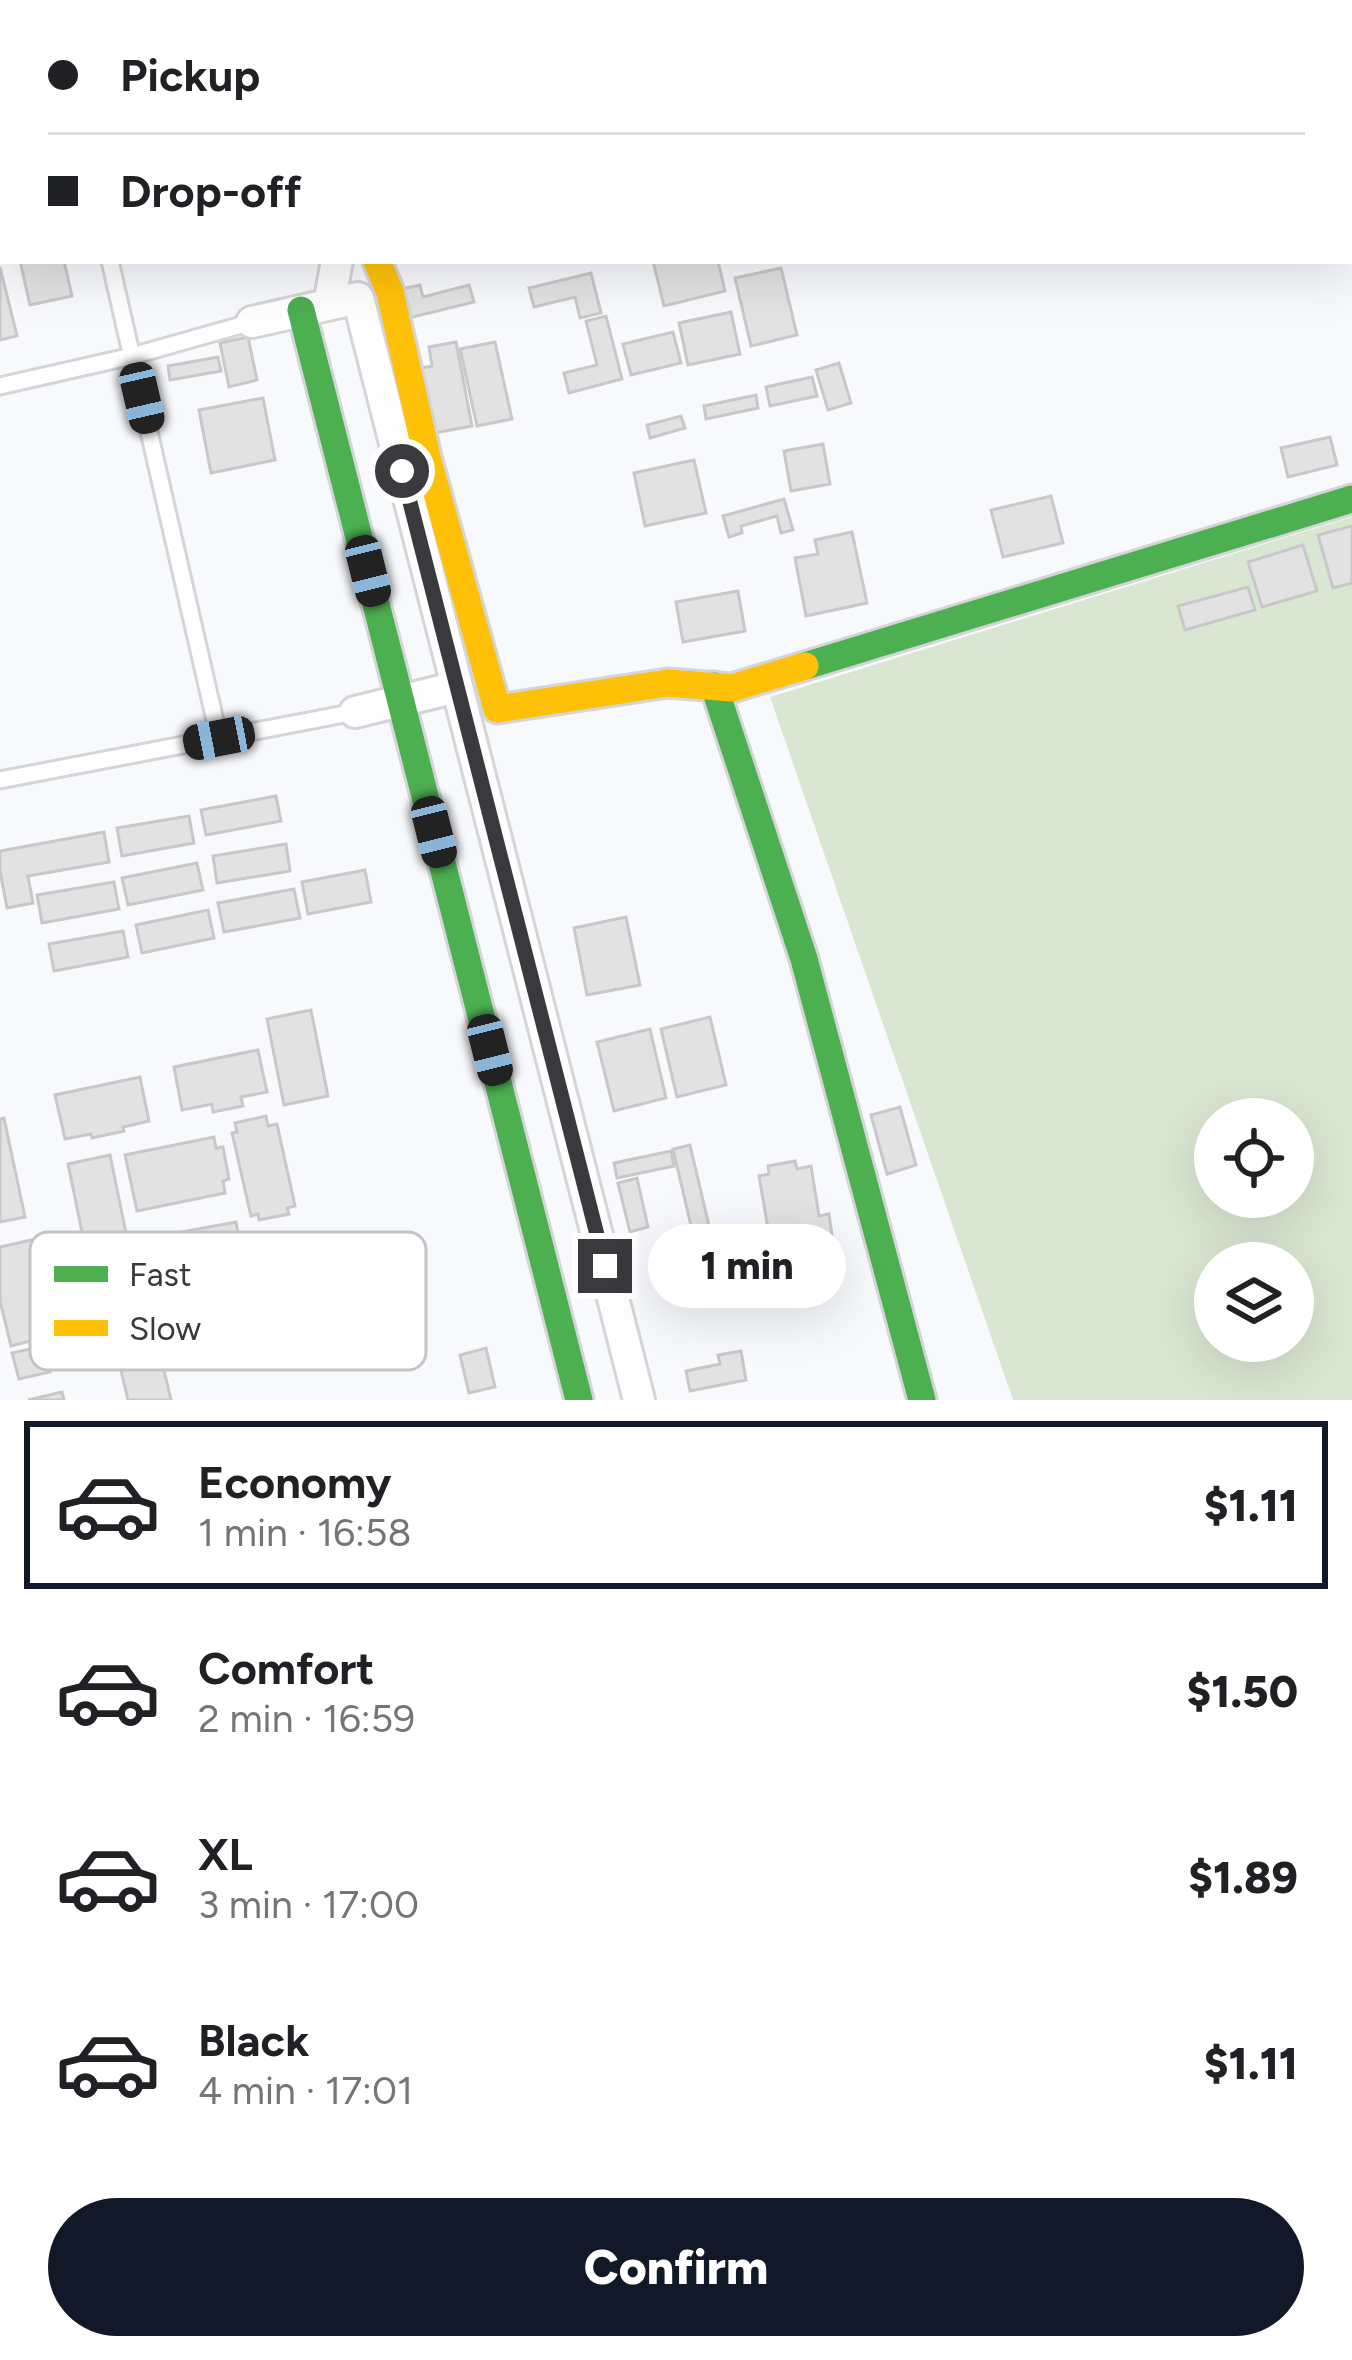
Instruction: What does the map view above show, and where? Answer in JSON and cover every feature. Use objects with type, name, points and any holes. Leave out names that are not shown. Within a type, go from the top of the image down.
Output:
[{"type":"street","points":[[336,264],[315,307],[401,700],[579,1400]]},
{"type":"street","points":[[378,264],[390,292],[427,457],[497,709],[668,683],[733,688],[1352,499]]},
{"type":"street","points":[[252,322],[358,298],[639,1400]]},
{"type":"street","points":[[714,686],[804,959],[922,1400]]},
{"type":"street","points":[[355,712],[457,687]]},
{"type":"lane","points":[[111,264],[219,738]]},
{"type":"lane","points":[[0,386],[252,322]]},
{"type":"lane","points":[[0,780],[355,712]]},
{"type":"green space","points":[[1352,517],[1352,1400],[1013,1400],[770,697]]},
{"type":"building","points":[[21,264],[65,264],[72,296],[30,305]]},
{"type":"building","points":[[654,264],[719,264],[725,291],[664,306]]},
{"type":"building","points":[[0,267],[17,336],[0,340]]},
{"type":"building","points":[[781,268],[797,335],[751,346],[735,278]]},
{"type":"building","points":[[591,273],[601,313],[580,318],[575,297],[534,307],[529,288]]},
{"type":"building","points":[[420,285],[423,297],[469,285],[474,302],[409,318],[401,289]]},
{"type":"building","points":[[731,312],[740,354],[688,365],[679,323]]},
{"type":"building","points":[[606,316],[622,379],[569,393],[564,373],[597,365],[586,321]]},
{"type":"building","points":[[673,332],[681,363],[631,375],[623,344]]},
{"type":"building","points":[[248,337],[257,380],[229,387],[220,343]]},
{"type":"building","points":[[456,342],[472,426],[424,435],[411,370],[432,366],[429,347]]},
{"type":"building","points":[[495,342],[512,419],[477,426],[460,349]]},
{"type":"building","points":[[218,357],[221,371],[170,380],[168,366]]},
{"type":"building","points":[[839,363],[851,403],[828,410],[816,370]]},
{"type":"building","points":[[812,377],[817,396],[770,406],[766,387]]},
{"type":"building","points":[[756,395],[758,408],[706,419],[704,406]]},
{"type":"building","points":[[263,398],[275,460],[211,473],[199,410]]},
{"type":"building","points":[[681,416],[685,428],[650,438],[647,425]]},
{"type":"building","points":[[1330,437],[1337,465],[1288,477],[1281,448]]},
{"type":"building","points":[[823,444],[830,484],[791,491],[784,451]]},
{"type":"building","points":[[694,460],[706,513],[645,526],[634,473]]},
{"type":"building","points":[[1051,496],[1063,543],[1003,557],[991,510]]},
{"type":"building","points":[[784,499],[793,530],[781,533],[777,516],[741,526],[742,533],[729,537],[723,516]]},
{"type":"building","points":[[1352,526],[1352,583],[1333,588],[1318,535]]},
{"type":"building","points":[[852,532],[867,603],[806,616],[795,558],[818,554],[815,540]]},
{"type":"building","points":[[1303,545],[1317,591],[1262,607],[1248,562]]},
{"type":"building","points":[[1248,587],[1255,610],[1185,630],[1178,606]]},
{"type":"building","points":[[738,591],[745,631],[683,642],[676,602]]},
{"type":"building","points":[[276,796],[281,821],[206,835],[201,810]]},
{"type":"building","points":[[189,816],[194,843],[122,856],[117,828]]},
{"type":"building","points":[[104,832],[109,862],[28,876],[33,903],[7,908],[0,851]]},
{"type":"building","points":[[286,844],[290,871],[217,883],[213,856]]},
{"type":"building","points":[[197,863],[203,890],[128,905],[122,878]]},
{"type":"building","points":[[365,870],[371,902],[308,914],[302,882]]},
{"type":"building","points":[[114,882],[119,909],[42,923],[37,895]]},
{"type":"building","points":[[294,889],[300,918],[224,932],[218,903]]},
{"type":"building","points":[[208,910],[214,938],[142,953],[136,925]]},
{"type":"building","points":[[626,917],[640,985],[587,995],[574,928]]},
{"type":"building","points":[[123,931],[128,957],[54,971],[49,944]]},
{"type":"building","points":[[311,1010],[328,1096],[284,1105],[267,1019]]},
{"type":"building","points":[[710,1017],[726,1085],[677,1097],[661,1029]]},
{"type":"building","points":[[650,1029],[666,1098],[614,1111],[597,1042]]},
{"type":"building","points":[[258,1050],[267,1092],[241,1097],[243,1106],[213,1112],[212,1104],[182,1110],[174,1067]]},
{"type":"building","points":[[140,1077],[149,1121],[92,1138],[91,1134],[65,1139],[55,1095]]},
{"type":"building","points":[[900,1107],[916,1165],[887,1174],[871,1115]]},
{"type":"building","points":[[266,1116],[268,1126],[277,1124],[295,1206],[287,1208],[289,1214],[259,1220],[258,1214],[251,1216],[232,1133],[237,1132],[235,1123]]},
{"type":"building","points":[[4,1118],[25,1217],[0,1222],[0,1119]]},
{"type":"building","points":[[214,1137],[216,1148],[223,1147],[229,1179],[223,1181],[225,1193],[137,1211],[125,1155]]},
{"type":"building","points":[[690,1145],[717,1260],[700,1264],[673,1149]]},
{"type":"building","points":[[671,1151],[674,1166],[617,1178],[614,1163]]},
{"type":"building","points":[[110,1155],[126,1232],[82,1232],[68,1164]]},
{"type":"building","points":[[795,1161],[797,1169],[811,1166],[819,1216],[829,1214],[832,1235],[771,1246],[759,1176],[769,1174],[768,1166]]},
{"type":"building","points":[[637,1178],[648,1227],[630,1232],[618,1183]]},
{"type":"building","points":[[236,1222],[238,1232],[182,1232]]},
{"type":"building","points":[[30,1240],[30,1341],[11,1346],[0,1301],[0,1247]]},
{"type":"building","points":[[486,1348],[495,1387],[469,1393],[460,1355]]},
{"type":"building","points":[[30,1349],[30,1370],[50,1372],[19,1379],[12,1353]]},
{"type":"building","points":[[741,1351],[746,1380],[690,1391],[686,1371],[720,1364],[718,1355]]},
{"type":"building","points":[[121,1370],[164,1370],[171,1400],[128,1400]]},
{"type":"building","points":[[62,1392],[64,1400],[28,1400]]},
{"type":"traffic: fast","points":[[301,310],[579,1400]]},
{"type":"traffic: fast","points":[[805,666],[1352,499]]},
{"type":"traffic: fast","points":[[714,686],[804,959],[922,1400]]},
{"type":"traffic: slow","points":[[378,264],[390,292],[427,457],[497,709],[668,683],[732,688],[805,666]]},
{"type":"route","points":[[402,471],[605,1266]]}]
